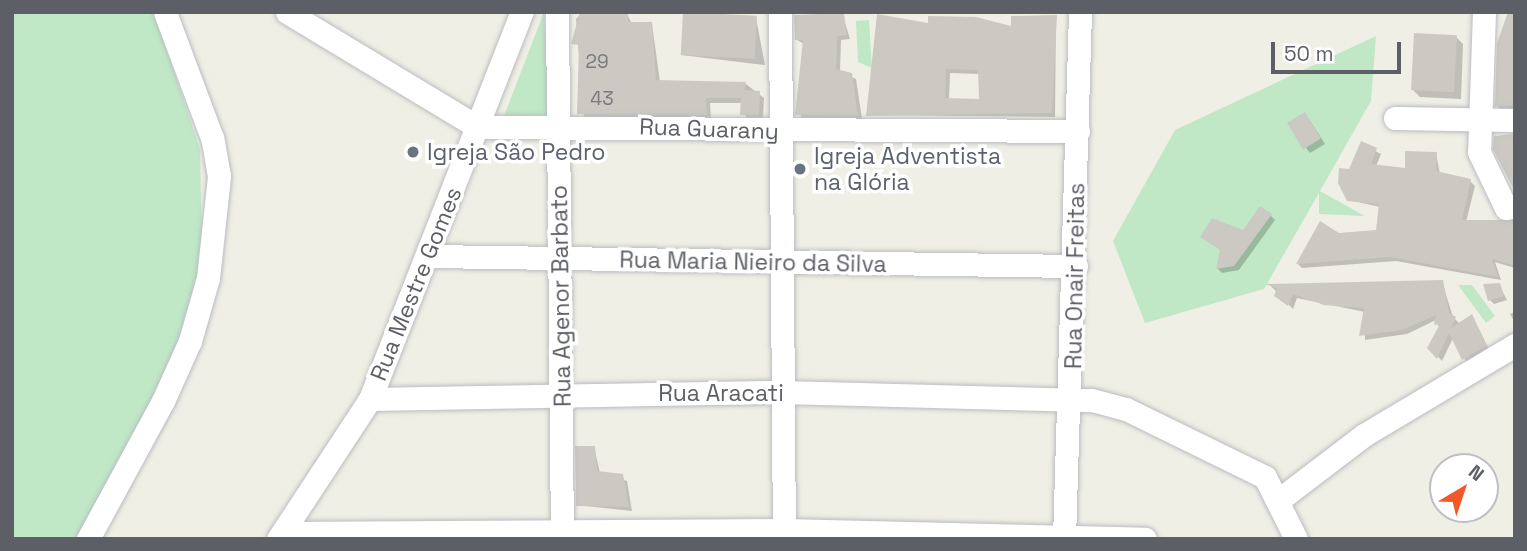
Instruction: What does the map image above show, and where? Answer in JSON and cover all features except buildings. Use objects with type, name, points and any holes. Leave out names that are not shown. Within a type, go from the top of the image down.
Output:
[{"type":"street","points":[[88,539],[168,389],[208,278],[219,176],[212,138],[165,12]]},
{"type":"street","points":[[287,12],[478,127]]},
{"type":"street","name":"Rua Mestre Gomes","points":[[280,536],[370,398],[430,256],[522,12]]},
{"type":"street","name":"Rua Agenor Barbato","points":[[557,12],[562,260],[562,536]]},
{"type":"street","points":[[780,12],[784,535]]},
{"type":"street","name":"Rua Onair Freitas","points":[[1064,536],[1073,399],[1080,12]]},
{"type":"street","points":[[1483,12],[1482,123],[1479,152],[1486,172],[1506,208],[1515,206]]},
{"type":"street","points":[[1395,118],[1482,123],[1515,120]]},
{"type":"street","name":"Rua Guarany","points":[[478,127],[559,125],[780,131],[1078,131]]},
{"type":"street","name":"Rua Maria Nieiro da Silva","points":[[430,256],[1076,266]]},
{"type":"street","points":[[1280,499],[1364,435],[1515,345]]},
{"type":"street","name":"Rua Aracati","points":[[370,398],[781,392],[1073,399],[1126,409],[1265,477],[1280,499],[1296,539]]},
{"type":"street","points":[[280,536],[784,535],[1146,539]]},
{"type":"green space","points":[[12,12],[154,12],[200,149],[202,253],[183,356],[75,539],[12,539]]},
{"type":"green space","points":[[544,12],[549,115],[504,116]]},
{"type":"green space","points":[[869,20],[872,68],[858,62],[856,21]]},
{"type":"green space","points":[[1376,36],[1371,101],[1320,191],[1365,216],[1319,214],[1319,193],[1264,289],[1145,323],[1113,241],[1175,130]]},
{"type":"green space","points":[[1458,285],[1472,285],[1495,316],[1486,323]]},
{"type":"place","name":"Igreja São Pedro","points":[[413,152]]},
{"type":"place","name":"Igreja Adventista na Glória","points":[[800,169]]}]
